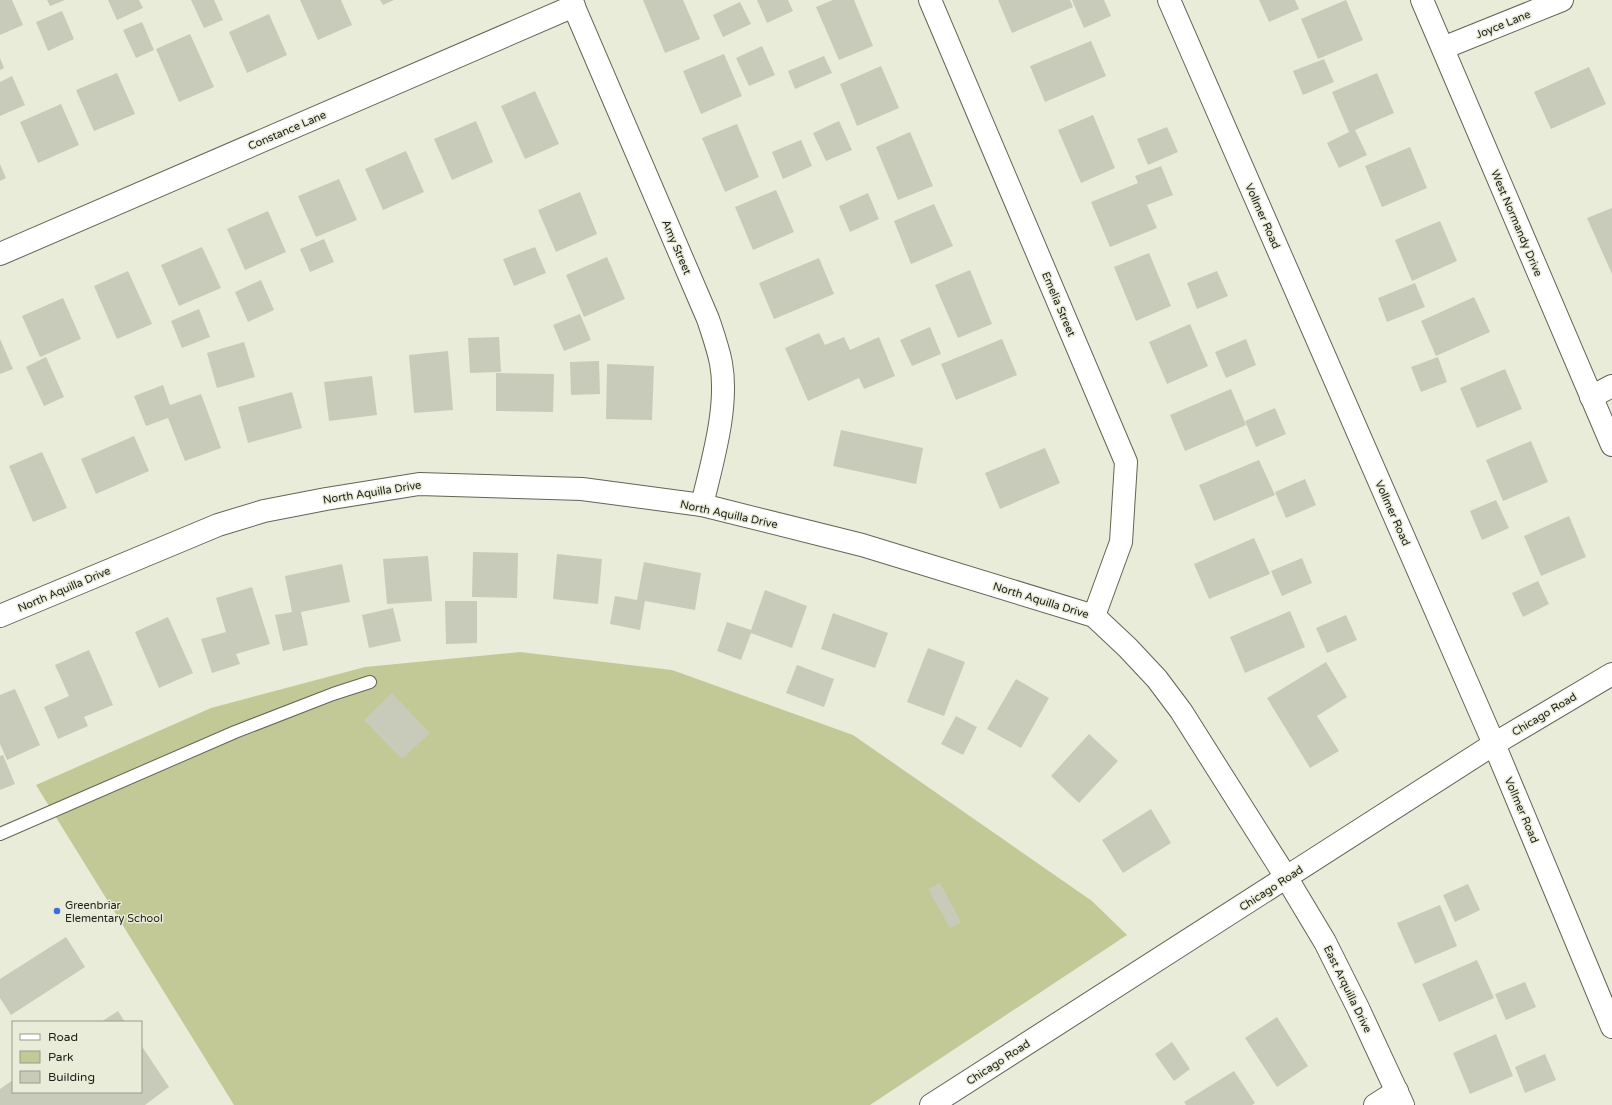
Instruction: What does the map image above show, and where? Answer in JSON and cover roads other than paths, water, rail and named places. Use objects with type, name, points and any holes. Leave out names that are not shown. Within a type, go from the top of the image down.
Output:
[{"type":"street","name":"Emelia Street","points":[[930,0],[1126,462],[1121,542],[1094,616]]},
{"type":"street","name":"Vollmer Road","points":[[1169,0],[1494,744],[1612,1027]]},
{"type":"street","name":"West Normandy Drive","points":[[1422,0],[1612,445]]},
{"type":"street","name":"Joyce Lane","points":[[1443,48],[1562,0]]},
{"type":"street","name":"Constance Lane","points":[[0,254],[572,3]]},
{"type":"street","name":"Amy Street","points":[[572,3],[708,319],[720,359],[723,400],[719,430],[702,506]]},
{"type":"street","points":[[1591,397],[1612,386]]},
{"type":"street","name":"North Aquilla Drive","points":[[0,616],[218,525],[272,510],[326,499],[419,484],[582,489],[702,506],[862,545],[1094,616],[1128,648],[1161,684],[1181,712],[1286,878]]},
{"type":"street","name":"Chicago Road","points":[[931,1105],[1494,744],[1612,674]]},
{"type":"street","name":"East Arquilla Drive","points":[[1286,878],[1325,942],[1400,1098]]},
{"type":"street","points":[[1375,1105],[1400,1098]]},
{"type":"lane","points":[[0,834],[235,732],[333,694],[370,682]]},
{"type":"place","name":"Greenbriar Elementary School","points":[[57,911]]}]
